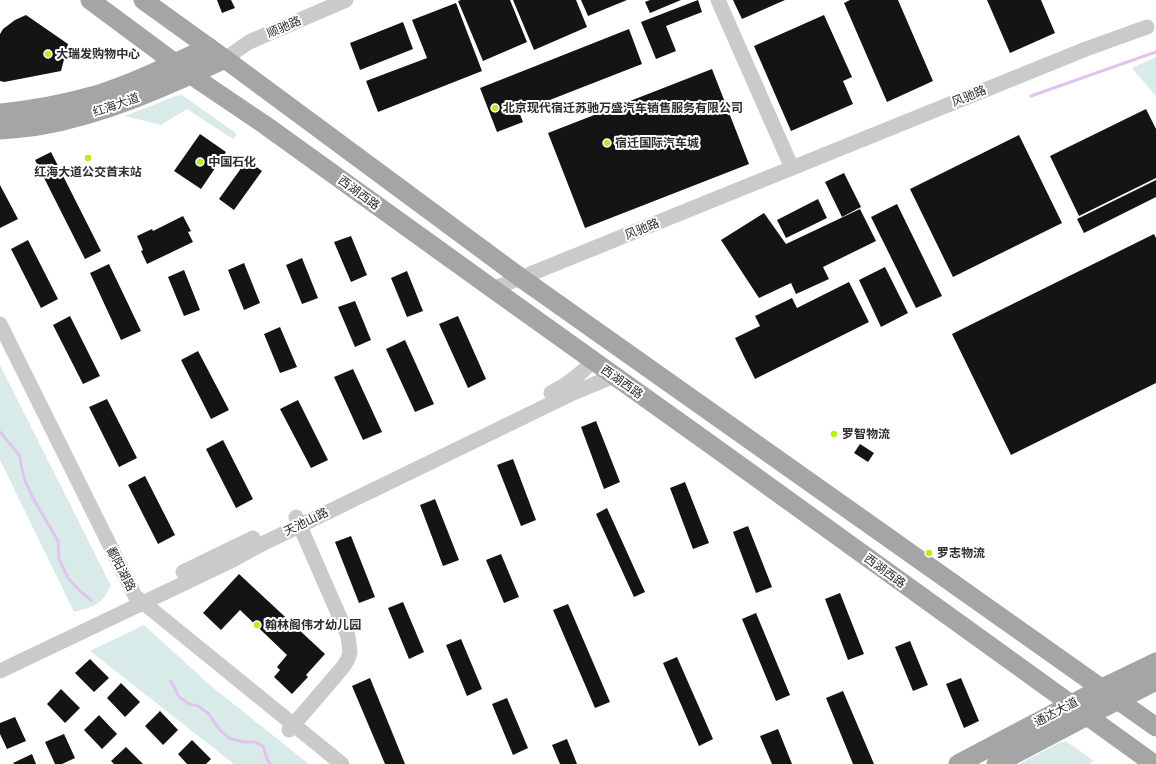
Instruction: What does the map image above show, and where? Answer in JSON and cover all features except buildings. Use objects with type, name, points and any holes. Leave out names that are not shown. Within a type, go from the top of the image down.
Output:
[{"type":"main road","name":"西湖西路","points":[[90,0],[191,75],[271,129],[1154,764]]},
{"type":"main road","points":[[143,0],[209,47],[521,278],[1156,727]]},
{"type":"main road","name":"红海大道","points":[[0,113],[60,104],[97,94],[176,63],[209,47]]},
{"type":"main road","name":"红海大道","points":[[0,130],[38,126],[76,118],[102,110],[150,93],[225,59]]},
{"type":"main road","name":"通达大道","points":[[958,764],[1102,688],[1156,662]]},
{"type":"main road","name":"通达大道","points":[[996,764],[1156,681]]},
{"type":"street","name":"顺驰路","points":[[225,59],[249,42],[346,0]]},
{"type":"street","points":[[718,0],[792,168]]},
{"type":"street","name":"风驰路","points":[[493,290],[1086,49],[1147,27]]},
{"type":"street","name":"鄱阳湖路","points":[[0,324],[135,601]]},
{"type":"street","name":"鄱阳湖路","points":[[0,341],[135,601],[291,728],[331,764]]},
{"type":"street","name":"天池山路","points":[[298,522],[568,384],[582,374],[593,361]]},
{"type":"street","name":"天池山路","points":[[0,662],[135,601],[298,522],[573,393],[614,376]]},
{"type":"street","points":[[291,728],[343,667],[350,652],[348,636],[298,522]]},
{"type":"street","name":"天池山路","points":[[0,671],[135,601]]},
{"type":"street","name":"鄱阳湖路","points":[[291,728],[342,764]]},
{"type":"shaded area","points":[[1156,57],[1156,96],[1132,68]]},
{"type":"shaded area","points":[[182,95],[237,134],[233,139],[187,109],[161,125],[125,116]]},
{"type":"shaded area","points":[[0,365],[111,586],[104,597],[92,607],[74,612],[0,460]]},
{"type":"shaded area","points":[[144,625],[211,686],[309,764],[234,764],[90,651]]},
{"type":"shaded area","points":[[1061,742],[1067,742],[1094,761],[1089,764],[1019,764]]},
{"type":"waterway","points":[[1031,96],[1156,52]]},
{"type":"waterway","points":[[0,432],[20,456],[25,481],[58,541],[59,559],[68,578],[91,600]]},
{"type":"waterway","points":[[171,681],[179,697],[189,704],[198,706],[209,714],[219,729],[229,738],[243,742],[255,742],[263,746],[270,764]]},
{"type":"place","name":"大瑞发购物中心","points":[[48,54]]},
{"type":"place","name":"北京现代宿迁苏驰万盛汽车销售服务有限公司","points":[[495,108]]},
{"type":"place","name":"宿迁国际汽车城","points":[[607,143]]},
{"type":"place","name":"红海大道公交首末站","points":[[88,158]]},
{"type":"place","name":"中国石化","points":[[200,162]]},
{"type":"place","name":"罗智物流","points":[[834,434]]},
{"type":"place","name":"罗志物流","points":[[929,553]]},
{"type":"place","name":"翰林阁伟才幼儿园","points":[[257,625]]}]
